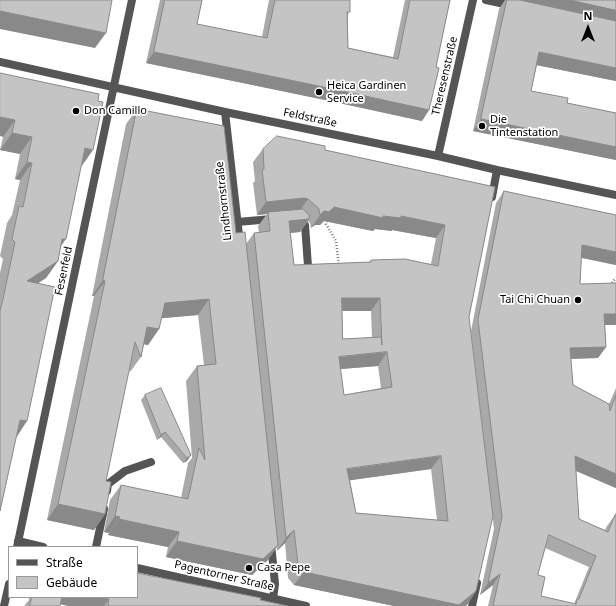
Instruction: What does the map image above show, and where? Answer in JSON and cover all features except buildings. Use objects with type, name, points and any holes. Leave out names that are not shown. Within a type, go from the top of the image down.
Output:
[{"type":"street","name":"Fesenfeld","points":[[18,544],[132,0]]},
{"type":"street","name":"Theresenstraße","points":[[438,156],[474,0]]},
{"type":"street","points":[[486,0],[524,8]]},
{"type":"street","name":"Feldstraße","points":[[0,62],[225,112],[616,195]]},
{"type":"street","name":"Lindhornstraße","points":[[225,112],[241,254]]},
{"type":"street","points":[[489,208],[497,170]]},
{"type":"street","points":[[237,222],[295,217],[305,225],[308,266]]},
{"type":"street","points":[[96,546],[108,484],[125,471],[152,462]]},
{"type":"street","points":[[270,537],[275,584],[273,599]]},
{"type":"street","points":[[18,544],[35,546]]},
{"type":"street","name":"Pagentorner Straße","points":[[138,568],[306,606]]},
{"type":"street","points":[[472,606],[478,577]]},
{"type":"street","points":[[4,606],[8,588]]},
{"type":"path","points":[[327,221],[326,224],[336,241],[340,267]]},
{"type":"path","points":[[608,287],[616,278]]},
{"type":"place","name":"Heica Gardinen Service","points":[[319,92]]},
{"type":"place","name":"Don Camillo","points":[[76,111]]},
{"type":"place","name":"Die Tintenstation","points":[[482,126]]},
{"type":"place","name":"Tai Chi Chuan","points":[[578,300]]},
{"type":"place","name":"Casa Pepe","points":[[249,568]]}]
